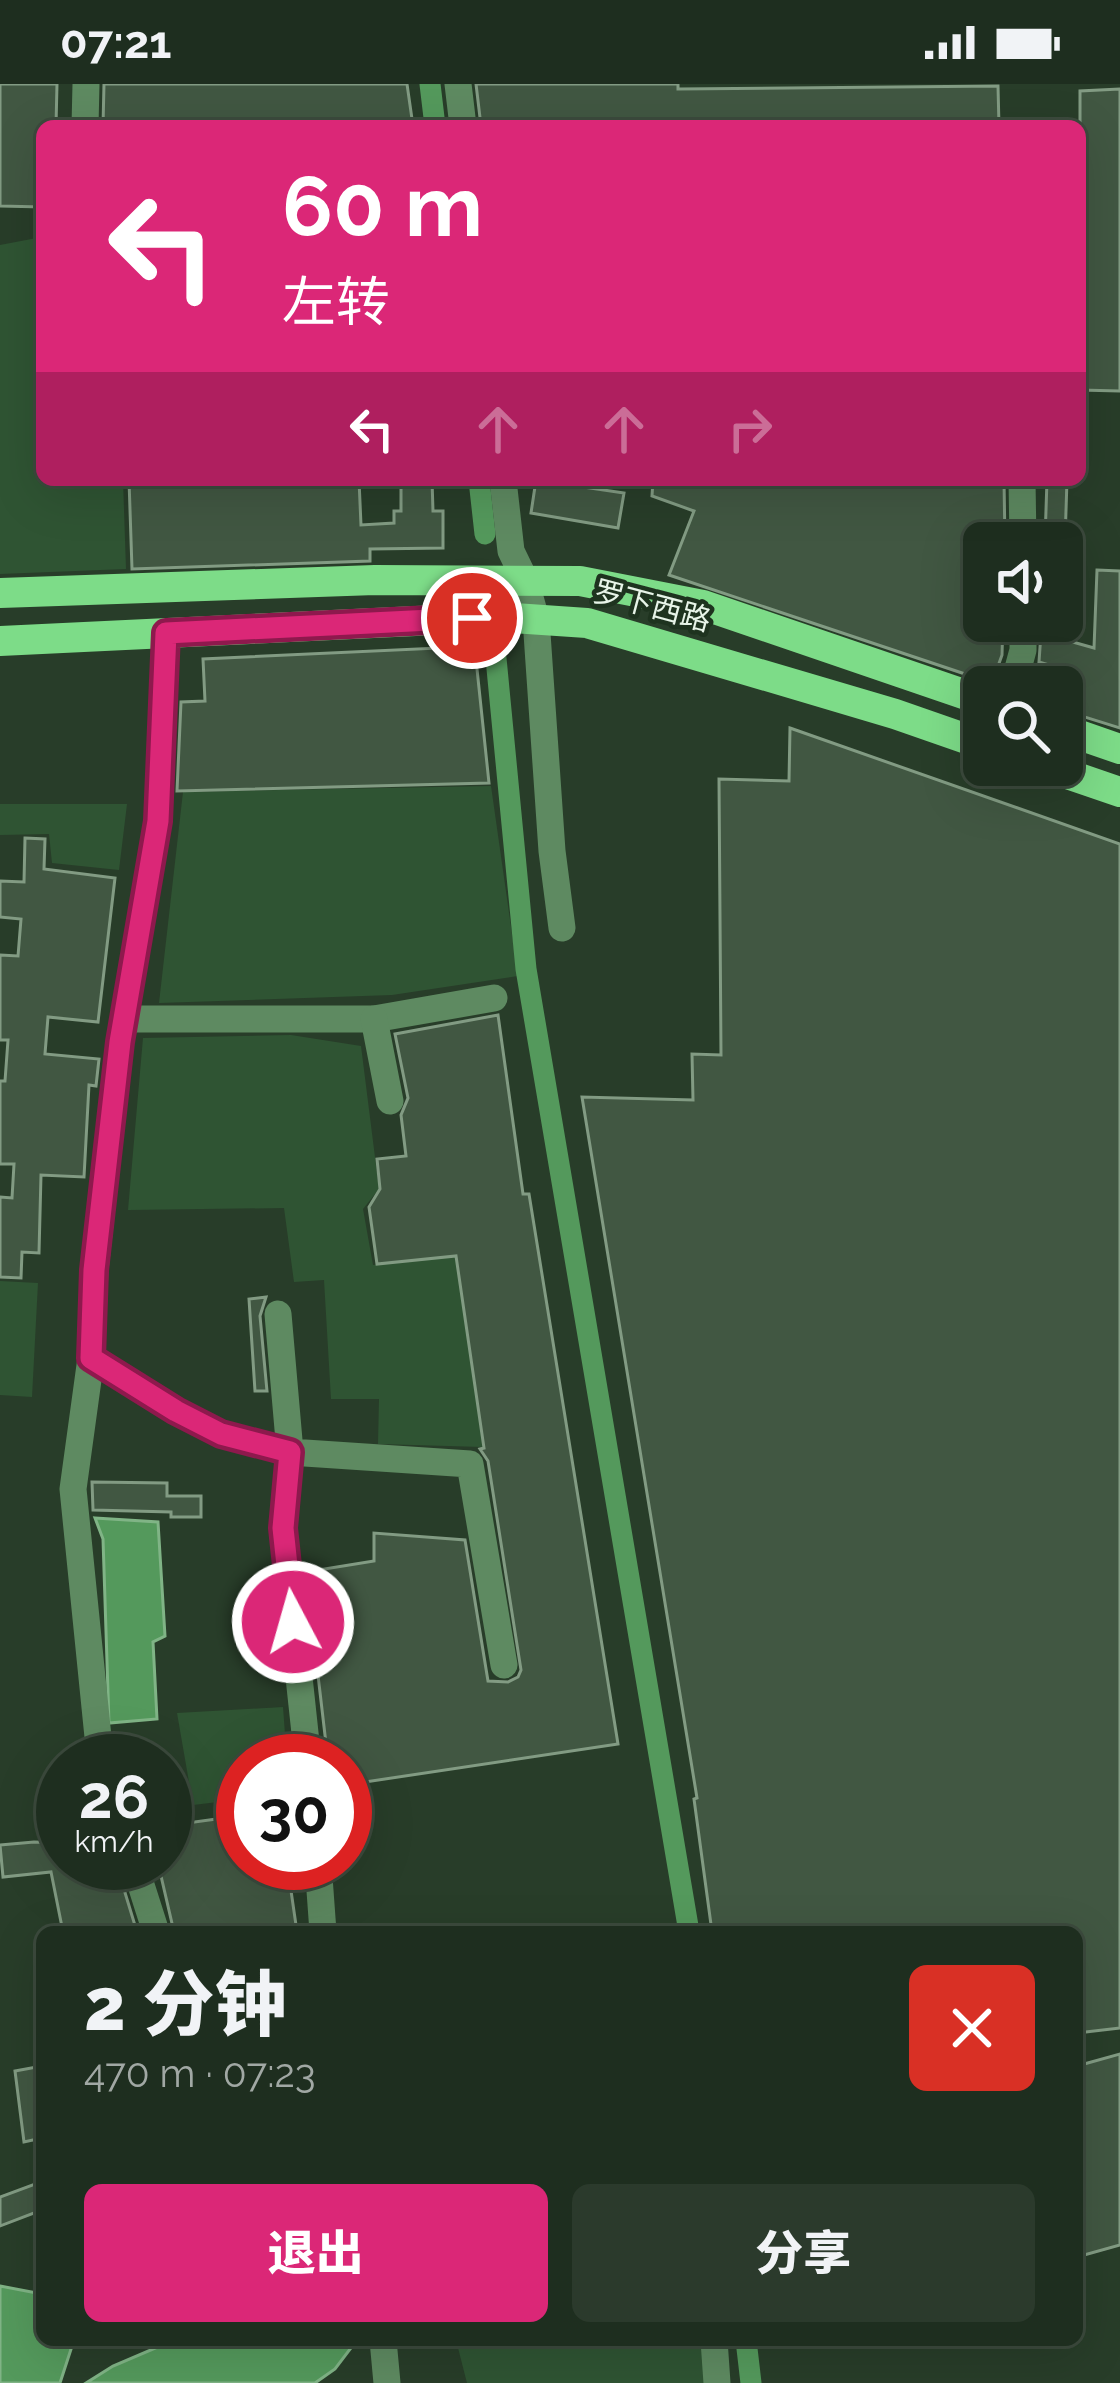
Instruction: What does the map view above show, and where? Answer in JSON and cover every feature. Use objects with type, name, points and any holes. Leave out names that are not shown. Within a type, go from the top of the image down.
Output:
[{"type":"main road","name":"罗下西路","points":[[0,593],[375,580],[580,581],[703,605],[963,694]]},
{"type":"main road","name":"罗下西路","points":[[0,641],[536,619],[587,623],[963,738]]},
{"type":"main road","points":[[1083,736],[1120,749]]},
{"type":"main road","points":[[1083,779],[1120,792]]},
{"type":"street","points":[[86,84],[86,120]]},
{"type":"street","points":[[458,84],[462,120]]},
{"type":"street","points":[[504,486],[511,551],[536,619],[562,928]]},
{"type":"street","points":[[1022,486],[1023,522]]},
{"type":"street","points":[[98,1734],[73,1489],[91,1358],[94,1270],[124,1019],[158,821],[166,633]]},
{"type":"street","points":[[124,1019],[374,1019],[494,998]]},
{"type":"street","points":[[374,1019],[390,1101]]},
{"type":"street","points":[[278,1314],[290,1452],[283,1528],[305,1734]]},
{"type":"street","points":[[91,1358],[221,1434],[290,1452],[470,1465],[504,1666]]},
{"type":"street","points":[[143,1890],[154,1926]]},
{"type":"street","points":[[320,1890],[323,1926]]},
{"type":"street","points":[[384,2346],[387,2383]]},
{"type":"street","points":[[714,2346],[717,2383]]},
{"type":"shaded area","points":[[36,238],[36,486],[123,486],[126,569],[0,574],[0,245]]},
{"type":"shaded area","points":[[491,786],[518,976],[392,995],[159,1003],[183,792]]},
{"type":"shaded area","points":[[0,804],[127,804],[119,870],[52,863],[49,834],[0,835]]},
{"type":"shaded area","points":[[291,1035],[361,1046],[379,1189],[363,1209],[373,1265],[456,1256],[483,1447],[378,1444],[379,1399],[331,1399],[324,1280],[294,1282],[284,1208],[128,1210],[143,1038]]},
{"type":"shaded area","points":[[0,1281],[38,1283],[32,1397],[0,1395]]},
{"type":"shaded area","points":[[95,1518],[158,1522],[165,1636],[153,1642],[157,1719],[109,1723],[103,1539]]},
{"type":"shaded area","points":[[283,1707],[285,1734],[216,1734],[216,1802],[193,1805],[192,1734],[181,1734],[177,1713]]},
{"type":"shaded area","points":[[0,2286],[36,2293],[36,2346],[72,2346],[60,2383],[0,2383]]},
{"type":"shaded area","points":[[160,2346],[352,2346],[335,2369],[315,2383],[86,2383]]},
{"type":"shaded area","points":[[458,2346],[703,2346],[706,2383],[467,2383]]},
{"type":"building","points":[[0,84],[57,84],[56,120],[36,120],[36,207],[0,206]]},
{"type":"building","points":[[104,84],[407,84],[412,120],[103,120]]},
{"type":"building","points":[[476,84],[678,84],[678,89],[998,86],[999,120],[480,120]]},
{"type":"building","points":[[1120,89],[1120,391],[1086,390],[1086,120],[1080,120],[1080,91]]},
{"type":"building","points":[[129,486],[359,486],[361,525],[394,523],[394,511],[401,511],[401,486],[432,486],[433,511],[443,511],[443,548],[370,549],[370,561],[132,569]]},
{"type":"building","points":[[535,486],[624,493],[618,528],[531,513]]},
{"type":"building","points":[[653,486],[1004,486],[1005,522],[963,522],[963,642],[1002,642],[998,666],[963,666],[963,673],[669,575],[694,511],[652,496]]},
{"type":"building","points":[[1047,486],[1067,486],[1066,522],[1046,522]]},
{"type":"building","points":[[1097,570],[1120,571],[1120,728],[1083,717],[1083,666],[1039,662],[1040,642],[1073,642],[1094,648]]},
{"type":"building","points":[[460,647],[460,652],[475,650],[489,783],[177,791],[181,702],[205,701],[203,659]]},
{"type":"building","points":[[790,728],[1120,844],[1120,2028],[1083,2032],[1083,1926],[711,1926],[697,1798],[582,1097],[693,1100],[692,1054],[721,1055],[719,779],[789,781]]},
{"type":"building","points":[[25,838],[45,839],[44,869],[115,878],[98,1022],[48,1017],[45,1054],[99,1059],[96,1086],[89,1085],[84,1177],[41,1175],[39,1253],[22,1252],[21,1278],[0,1277],[0,1197],[12,1198],[14,1164],[0,1164],[0,1081],[5,1081],[8,1040],[0,1040],[0,955],[18,956],[21,919],[0,917],[0,881],[24,882]]},
{"type":"building","points":[[498,1015],[523,1194],[529,1194],[618,1744],[372,1781],[372,1734],[325,1734],[306,1572],[374,1561],[374,1533],[465,1540],[488,1681],[508,1682],[521,1670],[488,1461],[480,1449],[484,1448],[456,1256],[377,1264],[369,1207],[380,1189],[377,1159],[406,1156],[401,1115],[408,1098],[395,1034]]},
{"type":"building","points":[[266,1297],[260,1316],[267,1391],[255,1391],[249,1299]]},
{"type":"building","points":[[92,1482],[167,1483],[167,1496],[201,1496],[201,1517],[93,1510]]},
{"type":"building","points":[[216,1819],[216,1890],[291,1890],[296,1926],[173,1926],[164,1890],[192,1890],[192,1822]]},
{"type":"building","points":[[36,1842],[36,1874],[3,1877],[0,1845]]},
{"type":"building","points":[[55,1890],[124,1890],[135,1926],[62,1926]]},
{"type":"building","points":[[1120,2054],[1120,2245],[1083,2255],[1083,2064]]},
{"type":"building","points":[[36,2067],[36,2139],[24,2142],[15,2071]]},
{"type":"building","points":[[35,2184],[36,2212],[0,2226],[0,2197]]},
{"type":"waterway","points":[[430,84],[434,120]]},
{"type":"waterway","points":[[480,486],[485,534]]},
{"type":"waterway","points":[[495,648],[526,969],[688,1926]]},
{"type":"waterway","points":[[747,2346],[751,2383]]},
{"type":"route","points":[[293,1622],[283,1528],[290,1452],[221,1434],[91,1358],[94,1270],[120,1042],[158,821],[166,633],[472,618]]}]
